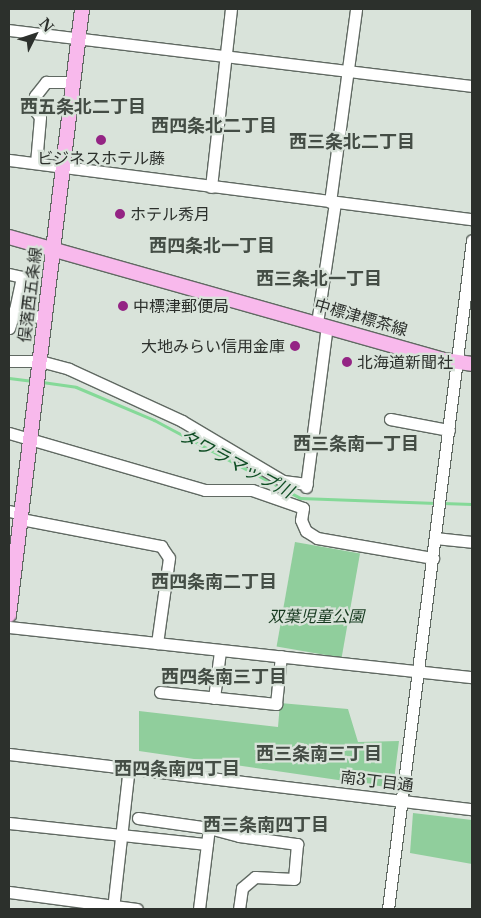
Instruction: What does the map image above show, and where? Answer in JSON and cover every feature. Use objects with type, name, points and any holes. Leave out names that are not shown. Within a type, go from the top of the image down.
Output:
[{"type":"main road","name":"俣落西五条線","points":[[9,616],[17,515],[31,440],[82,9]]},
{"type":"main road","name":"中標津標茶線","points":[[9,237],[54,248],[457,363],[472,364]]},
{"type":"street","points":[[210,187],[231,9]]},
{"type":"street","points":[[9,361],[70,369],[182,421],[283,480],[306,485],[333,202],[356,9]]},
{"type":"street","points":[[9,30],[472,86]]},
{"type":"street","points":[[36,164],[40,117],[34,109],[35,96],[46,82],[74,82]]},
{"type":"street","points":[[9,160],[472,219]]},
{"type":"street","points":[[388,909],[472,240]]},
{"type":"street","points":[[9,274],[22,277],[9,328]]},
{"type":"street","points":[[15,310],[44,319]]},
{"type":"street","points":[[390,420],[449,430]]},
{"type":"street","points":[[9,433],[205,490],[252,490],[303,508],[301,520],[306,531],[317,538],[432,558]]},
{"type":"street","points":[[17,515],[160,546],[169,558],[157,643]]},
{"type":"street","points":[[435,538],[472,542]]},
{"type":"street","points":[[9,627],[472,677]]},
{"type":"street","points":[[214,698],[220,651]]},
{"type":"street","points":[[160,692],[276,704],[281,656]]},
{"type":"street","name":"南3丁目通","points":[[9,754],[472,809]]},
{"type":"street","points":[[114,908],[129,767]]},
{"type":"street","points":[[138,818],[209,828],[239,836],[297,844],[294,879],[255,877],[242,888],[239,909]]},
{"type":"street","points":[[9,823],[207,844]]},
{"type":"street","points":[[199,909],[209,828]]},
{"type":"street","points":[[9,892],[114,908],[137,909]]},
{"type":"green space","name":"双葉児童公園","points":[[295,542],[360,553],[342,658],[277,646]]},
{"type":"green space","points":[[280,703],[348,709],[358,742],[399,741],[393,788],[139,751],[139,711],[278,727]]},
{"type":"green space","points":[[413,813],[472,820],[472,864],[410,853]]},
{"type":"waterway","name":"タワラマップ川","points":[[9,378],[33,381]]},
{"type":"waterway","name":"タワラマップ川","points":[[42,382],[76,387],[154,420],[300,498],[436,503]]},
{"type":"waterway","name":"タワラマップ川","points":[[442,503],[472,504]]},
{"type":"place","name":"ビジネスホテル藤","points":[[101,140]]},
{"type":"place","name":"ホテル秀月","points":[[120,214]]},
{"type":"place","name":"中標津郵便局","points":[[123,306]]},
{"type":"place","name":"大地みらい信用金庫","points":[[295,346]]},
{"type":"place","name":"北海道新聞社","points":[[347,362]]},
{"type":"district","name":"西五条北二丁目","points":[[83,107]]},
{"type":"district","name":"西四条北二丁目","points":[[214,126]]},
{"type":"district","name":"西三条北二丁目","points":[[352,142]]},
{"type":"district","name":"西四条北一丁目","points":[[212,246]]},
{"type":"district","name":"西三条北一丁目","points":[[319,279]]},
{"type":"district","name":"西三条南一丁目","points":[[356,444]]},
{"type":"district","name":"西四条南二丁目","points":[[214,582]]},
{"type":"district","name":"西四条南三丁目","points":[[224,677]]},
{"type":"district","name":"西三条南三丁目","points":[[319,754]]},
{"type":"district","name":"西四条南四丁目","points":[[177,769]]},
{"type":"district","name":"西三条南四丁目","points":[[266,825]]}]
